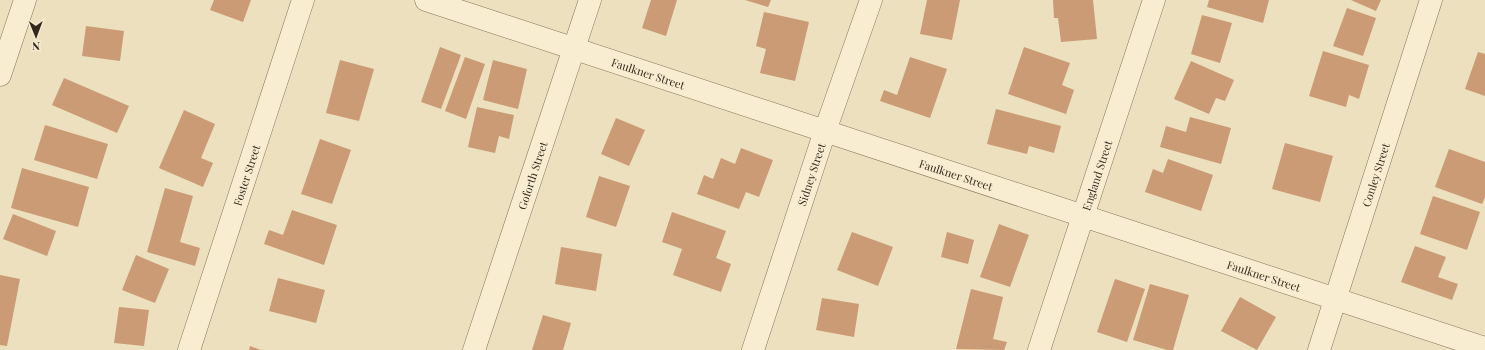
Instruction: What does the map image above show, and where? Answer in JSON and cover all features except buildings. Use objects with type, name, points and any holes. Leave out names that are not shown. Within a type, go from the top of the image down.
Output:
[{"type":"street","points":[[0,75],[25,0]]},
{"type":"street","name":"Foster Street","points":[[189,350],[303,0]]},
{"type":"street","name":"Faulkner Street","points":[[426,0],[1485,348]]},
{"type":"street","name":"Goforth Street","points":[[474,350],[590,0]]},
{"type":"street","name":"Sidney Street","points":[[753,350],[825,131],[871,0]]},
{"type":"street","name":"England Street","points":[[1038,350],[1084,216],[1154,0]]},
{"type":"street","name":"Conley Street","points":[[1319,350],[1431,0]]}]
